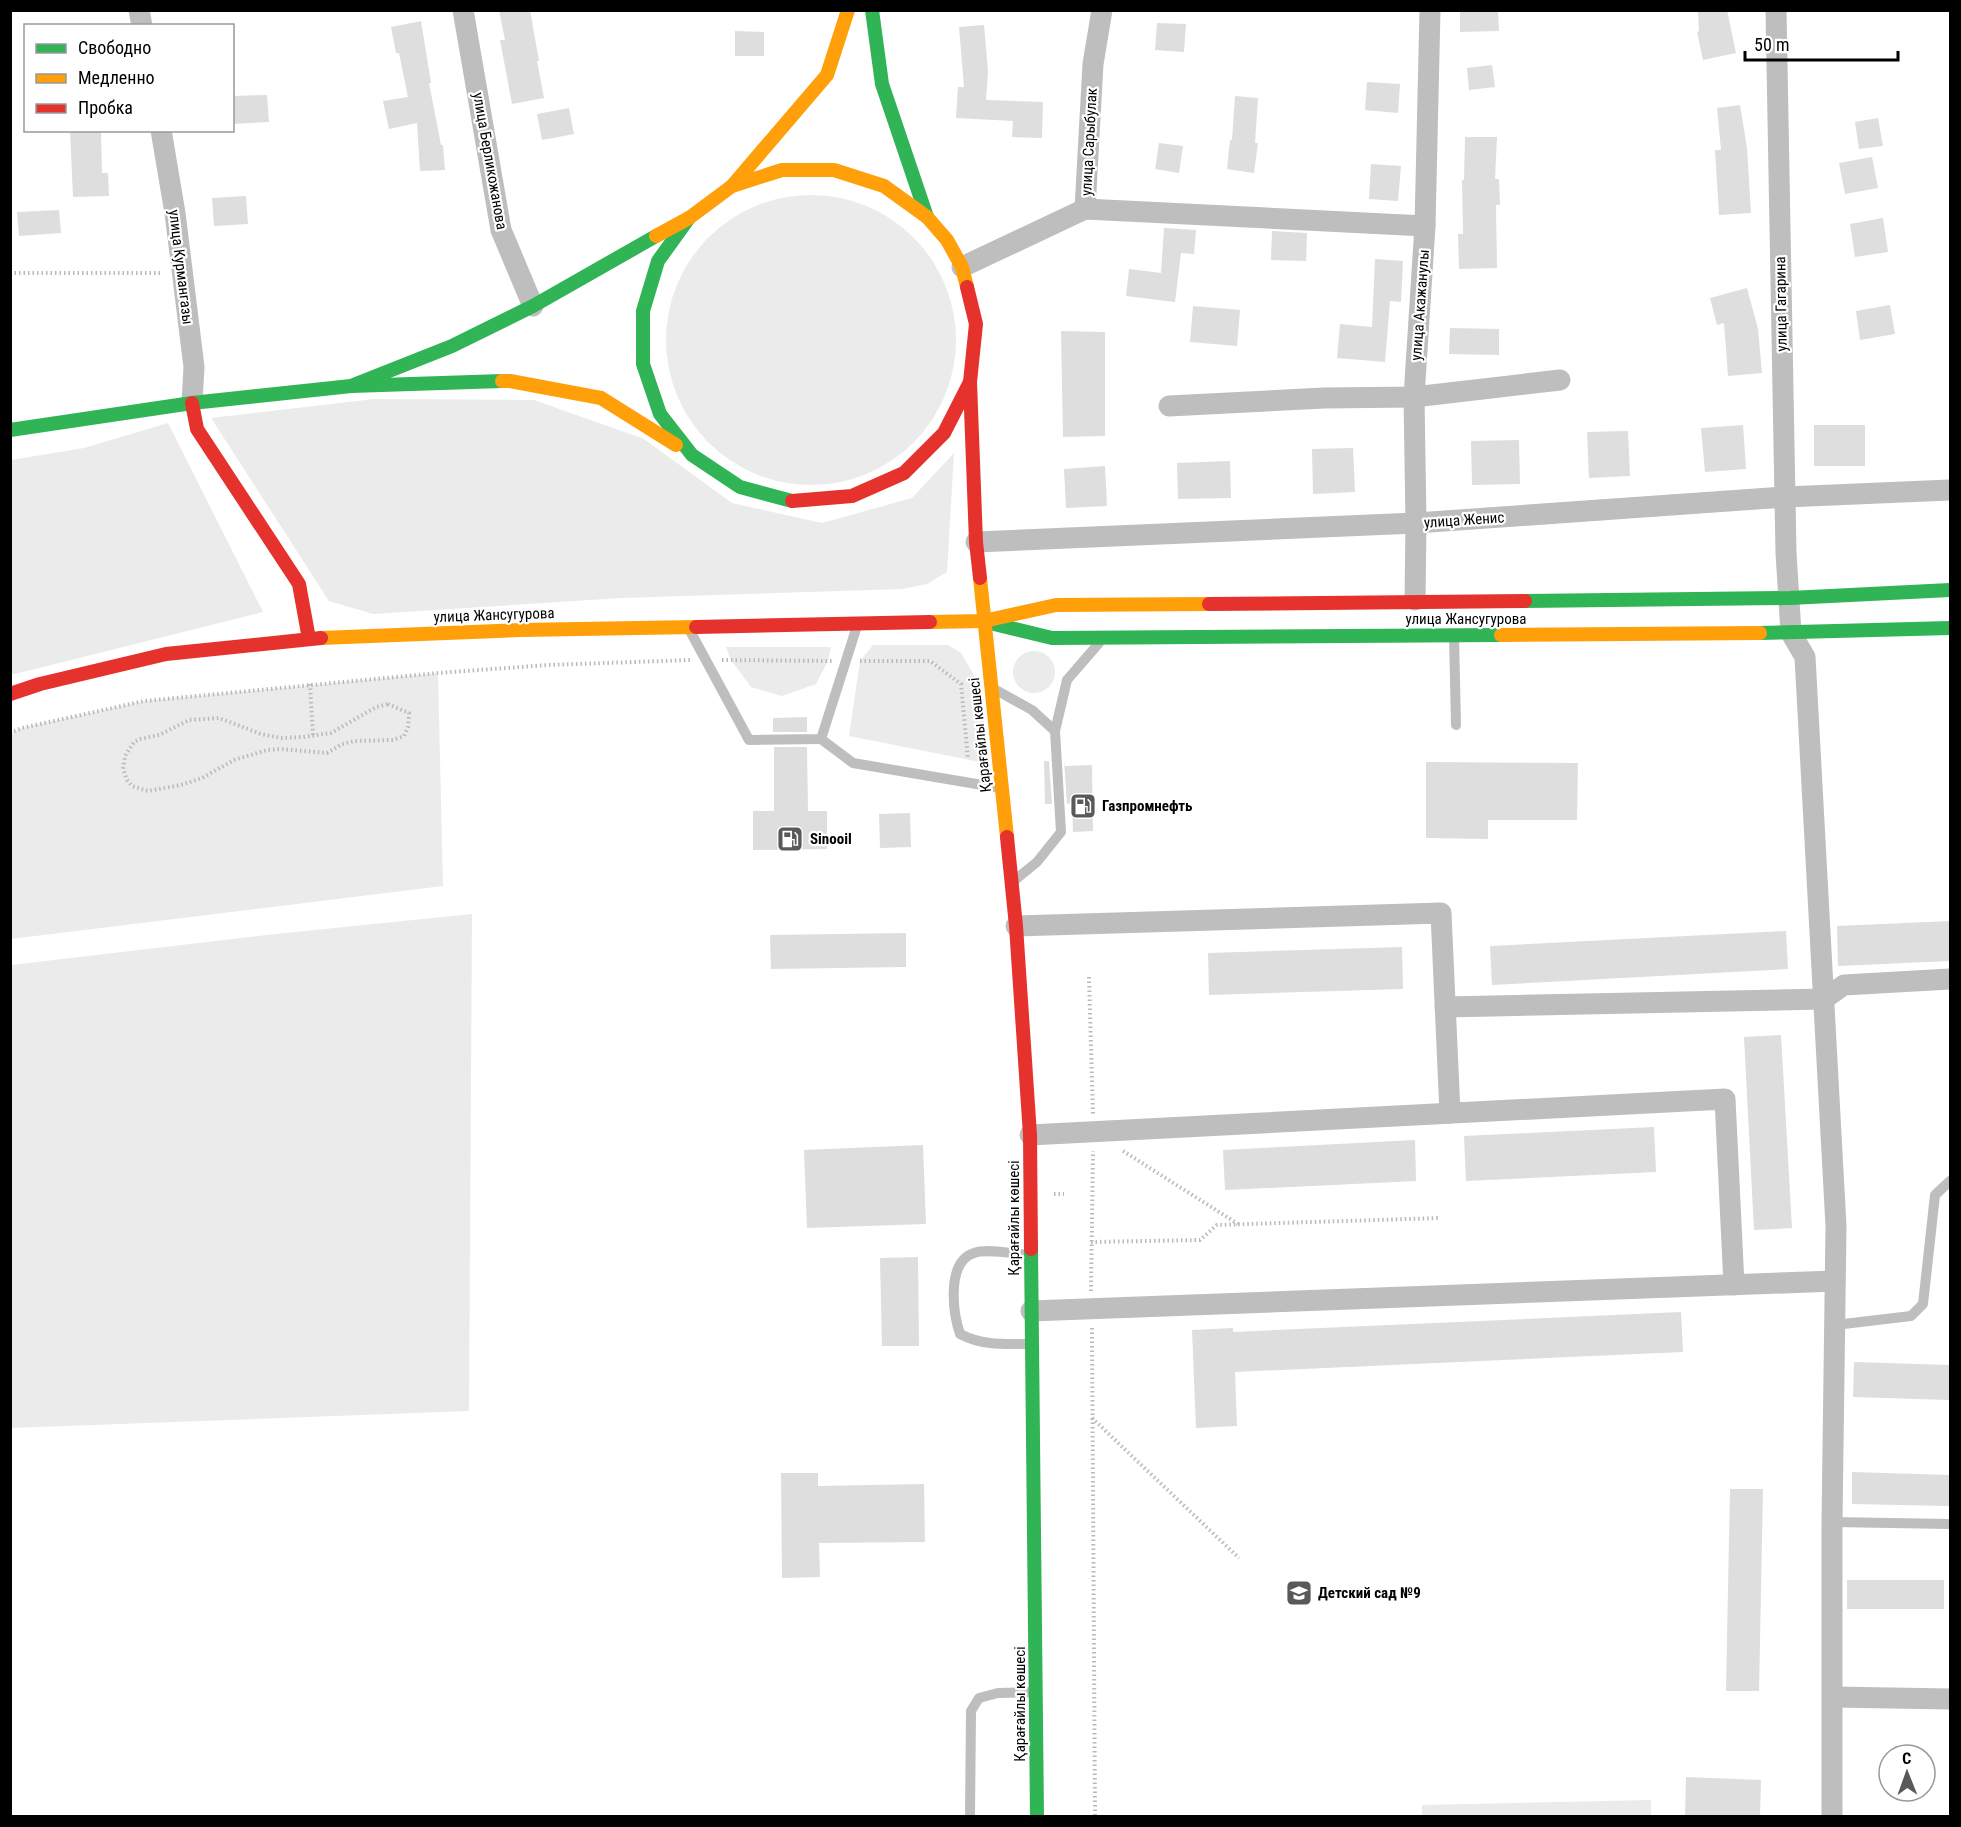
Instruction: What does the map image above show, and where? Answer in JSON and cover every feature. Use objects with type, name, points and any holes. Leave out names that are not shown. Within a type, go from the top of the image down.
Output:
[{"type":"main road","points":[[351,386],[452,346],[533,306],[689,218],[732,186],[827,75],[848,10]]},
{"type":"main road","points":[[872,10],[882,84],[927,217]]},
{"type":"main road","points":[[10,430],[192,404],[351,386],[510,381],[601,398],[740,487],[795,502],[852,496],[903,473],[944,433],[970,382],[976,324],[962,267],[947,240],[927,217],[884,186],[834,170],[782,170],[732,186]]},
{"type":"main road","points":[[689,218],[658,261],[643,311],[643,364],[660,414],[692,456]]},
{"type":"main road","name":"Қарағайлы көшесі","points":[[970,382],[976,542],[1012,882],[1030,1135],[1037,1816]]},
{"type":"main road","points":[[192,404],[197,429],[299,584],[309,639]]},
{"type":"main road","name":"улица Жансугурова","points":[[984,621],[1052,638],[1104,638],[1430,614],[1950,590]]},
{"type":"main road","name":"улица Жансугурова","points":[[10,694],[40,684],[166,654],[309,639],[520,630],[984,621],[1056,605],[1430,614],[1454,636],[1791,633],[1950,627]]},
{"type":"street","name":"улица Берликожанова","points":[[463,10],[501,231],[533,306]]},
{"type":"street","name":"улица Сарыбулак","points":[[962,267],[1085,209],[1093,64],[1102,10]]},
{"type":"street","name":"улица Акажанулы","points":[[1430,10],[1425,226],[1414,397],[1416,523],[1430,614]]},
{"type":"street","name":"улица Гагарина","points":[[1776,10],[1786,554],[1791,633]]},
{"type":"street","name":"улица Курмангазы","points":[[161,132],[175,213],[194,367],[192,404]]},
{"type":"street","points":[[1085,209],[1425,226]]},
{"type":"street","points":[[1170,406],[1324,398],[1414,397],[1560,380]]},
{"type":"street","name":"улица Женис","points":[[976,542],[1416,523],[1785,498],[1950,490]]},
{"type":"street","points":[[1791,633],[1805,657],[1836,1226],[1832,1522],[1832,1816]]},
{"type":"street","points":[[1016,926],[1441,913],[1450,1113]]},
{"type":"street","points":[[1445,1007],[1824,999],[1844,985],[1950,979]]},
{"type":"street","points":[[1030,1135],[1725,1100],[1734,1285]]},
{"type":"street","points":[[1031,1311],[1835,1281]]},
{"type":"street","points":[[1833,1697],[1950,1699]]},
{"type":"lane","points":[[821,739],[857,623]]},
{"type":"lane","points":[[687,626],[749,740],[821,739],[853,763],[1002,788]]},
{"type":"lane","points":[[1454,636],[1456,725]]},
{"type":"lane","points":[[1012,882],[1037,862],[1061,832],[1055,731],[1067,680],[1104,638]]},
{"type":"lane","points":[[991,687],[1032,710],[1055,731]]},
{"type":"lane","points":[[1834,1325],[1911,1316],[1923,1304],[1935,1195],[1950,1181]]},
{"type":"lane","points":[[1031,1255],[983,1251],[972,1253],[961,1261],[955,1276],[955,1317],[960,1334],[973,1341],[992,1344],[1033,1344]]},
{"type":"lane","points":[[1832,1522],[1950,1524]]},
{"type":"lane","points":[[970,1816],[971,1711],[979,1698],[998,1693],[1036,1691]]},
{"type":"path","points":[[10,273],[182,273]]},
{"type":"path","points":[[10,733],[22,728],[144,700],[548,665],[683,660]]},
{"type":"path","points":[[310,684],[313,736]]},
{"type":"path","points":[[388,704],[409,713],[408,728],[404,736],[393,740],[355,741],[342,744],[327,753],[267,750],[234,760],[202,778],[181,785],[148,791],[132,786],[123,769],[125,756],[134,742],[159,735],[189,720],[219,718],[261,734],[282,738],[313,736],[332,733],[376,707],[388,704]]},
{"type":"path","points":[[1089,977],[1093,1131],[1091,1309],[1095,1816]]},
{"type":"path","points":[[1122,1150],[1238,1225]]},
{"type":"path","points":[[1091,1242],[1200,1240],[1217,1225],[1440,1218]]},
{"type":"path","points":[[1092,1418],[1239,1558]]},
{"type":"shaded area","points":[[811,195],[839,198],[866,206],[892,219],[914,237],[932,259],[945,285],[953,312],[956,340],[953,368],[945,395],[932,421],[914,443],[892,461],[866,474],[839,482],[811,485],[783,482],[756,474],[730,461],[708,443],[690,421],[677,395],[669,368],[666,340],[669,312],[677,285],[690,259],[708,237],[730,219],[756,206],[783,198]]},
{"type":"shaded area","points":[[374,399],[534,400],[644,439],[732,503],[822,523],[912,498],[954,453],[947,572],[927,584],[902,589],[621,598],[373,614],[329,601],[211,418]]},
{"type":"shaded area","points":[[168,423],[263,612],[11,675],[11,460],[84,448]]},
{"type":"shaded area","points":[[873,645],[948,645],[961,653],[982,689],[985,763],[849,736],[860,661]]},
{"type":"shaded area","points":[[726,647],[831,647],[828,661],[816,684],[782,696],[751,687],[731,660]]},
{"type":"shaded area","points":[[1034,651],[1042,652],[1049,657],[1054,664],[1054,680],[1049,687],[1042,692],[1034,693],[1026,692],[1019,687],[1014,680],[1013,672],[1014,664],[1019,657],[1026,652]]},
{"type":"shaded area","points":[[438,673],[443,886],[11,939],[11,733],[22,728],[144,701]]},
{"type":"shaded area","points":[[472,914],[469,1411],[11,1428],[11,965]]},
{"type":"shaded area","points":[[1651,1800],[1651,1816],[1422,1816],[1422,1805]]},
{"type":"building","points":[[499,10],[530,10],[544,98],[512,104],[500,40],[505,40]]},
{"type":"building","points":[[1460,10],[1498,10],[1499,31],[1460,32]]},
{"type":"building","points":[[1698,10],[1727,10],[1736,53],[1703,60],[1697,32],[1699,31]]},
{"type":"building","points":[[421,21],[431,83],[429,83],[441,145],[443,145],[445,170],[420,171],[417,123],[389,129],[383,101],[408,97],[391,27]]},
{"type":"building","points":[[1157,23],[1186,24],[1184,52],[1155,50]]},
{"type":"building","points":[[984,25],[988,72],[986,100],[1043,102],[1042,138],[1012,137],[1013,121],[956,118],[958,87],[964,87],[959,27]]},
{"type":"building","points":[[735,31],[764,32],[764,56],[735,56]]},
{"type":"building","points":[[1492,65],[1495,87],[1469,90],[1467,68]]},
{"type":"building","points":[[1367,82],[1400,84],[1398,113],[1365,110]]},
{"type":"building","points":[[267,95],[269,122],[234,124],[234,96]]},
{"type":"building","points":[[1235,96],[1258,98],[1255,143],[1258,143],[1254,173],[1227,169],[1230,140],[1232,140]]},
{"type":"building","points":[[1740,105],[1747,148],[1751,213],[1719,215],[1715,150],[1721,150],[1717,108]]},
{"type":"building","points":[[569,108],[574,134],[542,140],[537,114]]},
{"type":"building","points":[[1878,118],[1883,146],[1859,149],[1855,122]]},
{"type":"building","points":[[70,132],[101,132],[102,173],[108,173],[109,196],[73,197]]},
{"type":"building","points":[[1465,137],[1497,137],[1495,179],[1499,179],[1500,205],[1496,205],[1497,268],[1459,269],[1458,234],[1463,234],[1462,180],[1464,180]]},
{"type":"building","points":[[1159,143],[1183,146],[1179,173],[1155,169]]},
{"type":"building","points":[[1872,157],[1878,188],[1845,194],[1839,163]]},
{"type":"building","points":[[1371,164],[1401,166],[1398,201],[1369,199]]},
{"type":"building","points":[[246,196],[248,224],[214,226],[212,198]]},
{"type":"building","points":[[59,210],[61,233],[19,236],[17,212]]},
{"type":"building","points":[[1883,218],[1888,252],[1855,257],[1850,224]]},
{"type":"building","points":[[1164,228],[1196,230],[1194,254],[1181,253],[1175,302],[1126,296],[1129,269],[1161,273]]},
{"type":"building","points":[[1272,231],[1307,233],[1306,261],[1271,260]]},
{"type":"building","points":[[1375,259],[1403,261],[1401,302],[1390,301],[1385,362],[1337,358],[1340,324],[1372,327]]},
{"type":"building","points":[[1747,288],[1758,329],[1762,373],[1728,376],[1724,323],[1717,325],[1710,298]]},
{"type":"building","points":[[1890,305],[1895,334],[1860,340],[1856,311]]},
{"type":"building","points":[[1193,306],[1240,310],[1237,346],[1190,342]]},
{"type":"building","points":[[1450,328],[1499,329],[1499,355],[1449,354]]},
{"type":"building","points":[[1061,331],[1105,332],[1105,436],[1063,437]]},
{"type":"building","points":[[1743,425],[1746,469],[1705,472],[1701,428]]},
{"type":"building","points":[[1814,425],[1865,425],[1865,466],[1814,466]]},
{"type":"building","points":[[1628,431],[1630,476],[1589,478],[1587,432]]},
{"type":"building","points":[[1519,440],[1520,484],[1472,485],[1471,441]]},
{"type":"building","points":[[1353,448],[1355,492],[1313,494],[1312,449]]},
{"type":"building","points":[[1230,461],[1231,498],[1178,499],[1177,463]]},
{"type":"building","points":[[1105,466],[1107,506],[1066,508],[1064,469]]},
{"type":"building","points":[[807,717],[807,732],[773,732],[773,718]]},
{"type":"building","points":[[774,747],[807,747],[808,811],[827,811],[827,849],[753,850],[753,811],[774,811]]},
{"type":"building","name":"Газпромнефть","points":[[1064,760],[1065,766],[1092,765],[1093,831],[1073,832],[1072,803],[1067,804]]},
{"type":"building","points":[[1044,761],[1049,761],[1052,804],[1045,804]]},
{"type":"building","points":[[1426,762],[1578,763],[1577,820],[1488,820],[1488,839],[1426,838]]},
{"type":"building","name":"Sinooil","points":[[910,813],[911,847],[880,848],[879,814]]},
{"type":"building","points":[[1950,921],[1950,961],[1838,966],[1837,926]]},
{"type":"building","points":[[1786,931],[1788,969],[1492,985],[1490,946]]},
{"type":"building","points":[[906,933],[906,967],[771,969],[770,935]]},
{"type":"building","points":[[1402,947],[1403,989],[1209,995],[1208,953]]},
{"type":"building","points":[[1781,1035],[1792,1228],[1754,1230],[1744,1037]]},
{"type":"building","points":[[1654,1127],[1656,1172],[1466,1181],[1464,1136]]},
{"type":"building","points":[[1415,1140],[1416,1181],[1225,1190],[1223,1150]]},
{"type":"building","points":[[923,1145],[926,1224],[807,1228],[804,1150]]},
{"type":"building","points":[[918,1257],[919,1346],[882,1346],[880,1258]]},
{"type":"building","points":[[1681,1312],[1683,1352],[1235,1372],[1237,1426],[1196,1428],[1192,1330],[1233,1328],[1233,1332]]},
{"type":"building","points":[[1854,1362],[1950,1365],[1950,1400],[1853,1397]]},
{"type":"building","points":[[1852,1472],[1950,1475],[1949,1506],[1852,1504]]},
{"type":"building","points":[[781,1473],[818,1473],[818,1486],[924,1484],[925,1542],[819,1543],[820,1577],[782,1578]]},
{"type":"building","points":[[1730,1489],[1763,1489],[1759,1691],[1726,1691]]},
{"type":"building","points":[[1847,1580],[1944,1580],[1944,1609],[1847,1609]]},
{"type":"building","points":[[1686,1777],[1761,1780],[1760,1816],[1685,1816]]},
{"type":"traffic: fast","points":[[872,10],[882,84],[927,217]]},
{"type":"traffic: fast","points":[[689,218],[658,261],[643,311],[643,364],[660,414],[692,455],[740,487],[792,501]]},
{"type":"traffic: fast","points":[[351,386],[452,346],[533,306],[656,236]]},
{"type":"traffic: fast","points":[[10,430],[192,403],[351,386],[502,381]]},
{"type":"traffic: fast","points":[[1525,601],[1790,598],[1950,590]]},
{"type":"traffic: fast","points":[[990,623],[1052,638],[1501,635]]},
{"type":"traffic: fast","points":[[1760,633],[1950,628]]},
{"type":"traffic: fast","points":[[1031,1249],[1037,1816]]},
{"type":"traffic: slow","points":[[732,186],[827,75],[848,10]]},
{"type":"traffic: slow","points":[[656,236],[689,218],[732,186],[782,170],[834,170],[884,186],[927,217],[947,240],[962,267],[967,287]]},
{"type":"traffic: slow","points":[[502,381],[601,398],[676,445]]},
{"type":"traffic: slow","points":[[980,578],[1007,837]]},
{"type":"traffic: slow","points":[[930,622],[984,621],[1056,605],[1209,604]]},
{"type":"traffic: slow","points":[[321,638],[520,630],[696,627]]},
{"type":"traffic: slow","points":[[1501,635],[1760,633]]},
{"type":"traffic: jam","points":[[792,501],[852,496],[904,473],[944,433],[970,382],[976,324],[967,287]]},
{"type":"traffic: jam","points":[[970,382],[976,542],[980,578]]},
{"type":"traffic: jam","points":[[192,403],[197,429],[299,584],[309,639]]},
{"type":"traffic: jam","points":[[1209,604],[1525,601]]},
{"type":"traffic: jam","points":[[696,627],[930,622]]},
{"type":"traffic: jam","points":[[10,694],[40,684],[166,654],[321,638]]},
{"type":"traffic: jam","points":[[1007,837],[1016,926],[1030,1135],[1031,1249]]},
{"type":"place","name":"Газпромнефть","points":[[1083,806]]},
{"type":"place","name":"Sinooil","points":[[790,839]]},
{"type":"place","name":"Детский сад №9","points":[[1299,1593]]}]
